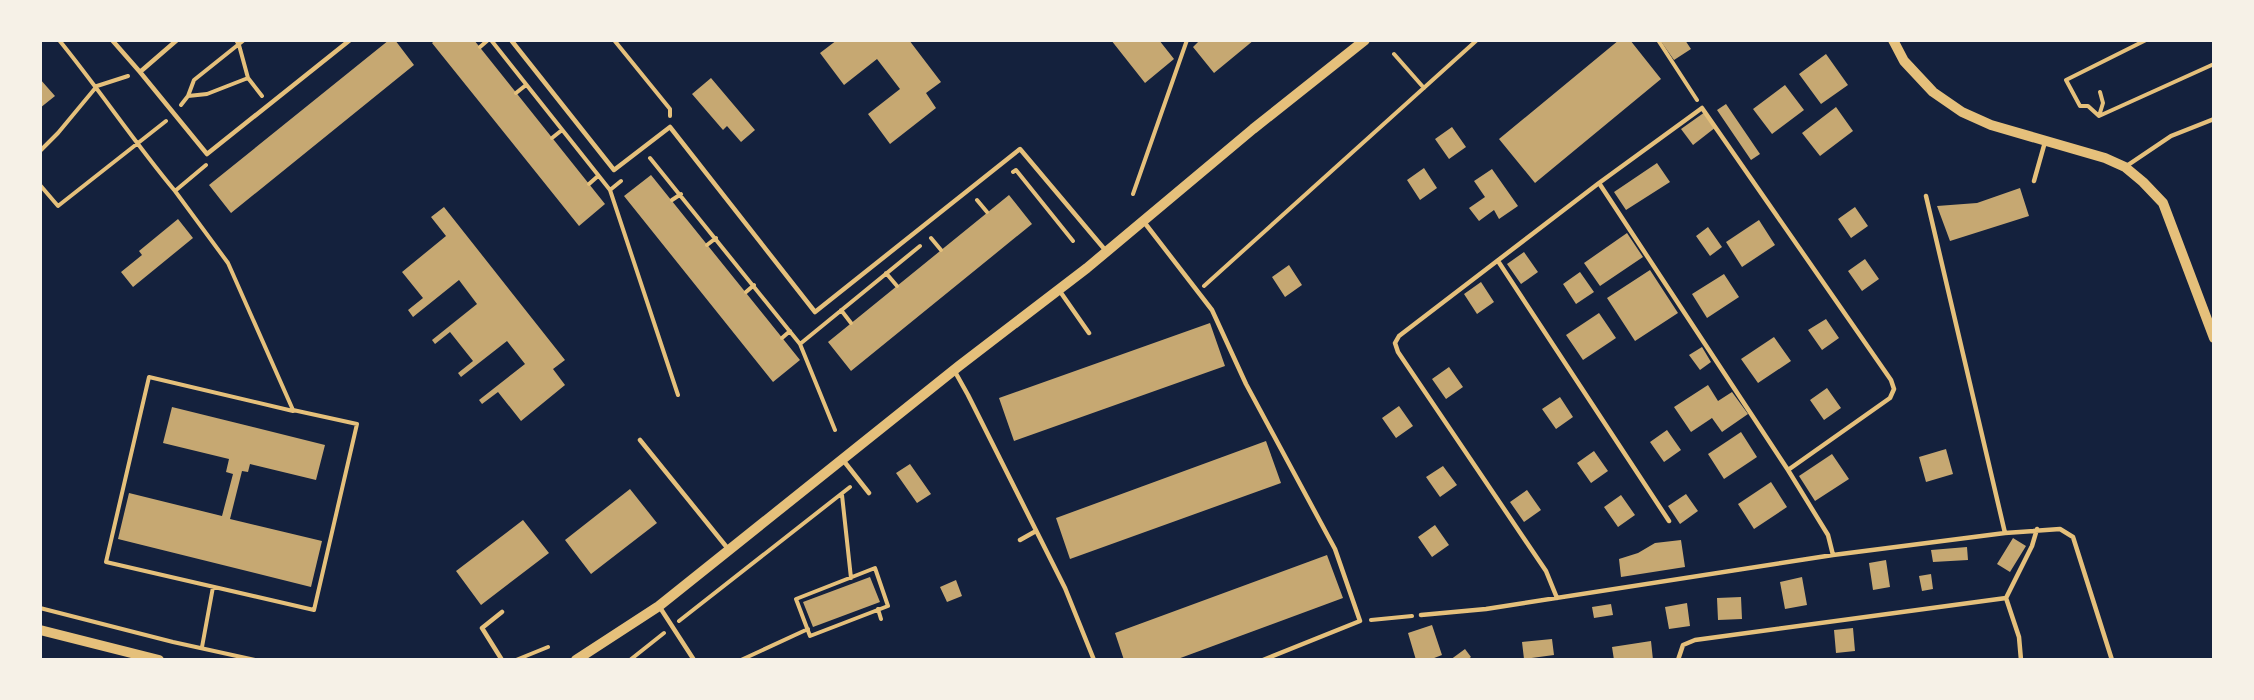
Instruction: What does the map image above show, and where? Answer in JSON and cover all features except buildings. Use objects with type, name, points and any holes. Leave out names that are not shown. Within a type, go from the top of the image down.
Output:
[{"type":"street","points":[[576,660],[659,606],[954,370],[1144,222],[1253,129],[1365,40]]},
{"type":"street","points":[[1893,40],[1904,61],[1933,92],[1962,112],[1991,125],[2089,152],[2125,167],[2163,203],[2214,338]]},
{"type":"street","points":[[40,630],[159,660]]},
{"type":"lane","points":[[112,40],[207,154],[350,40]]},
{"type":"lane","points":[[140,72],[177,40]]},
{"type":"lane","points":[[511,40],[614,171],[669,127],[815,312],[1020,149],[1106,252]]},
{"type":"lane","points":[[1557,598],[1546,571],[1404,361],[1395,343],[1399,336],[1599,183],[1702,108],[1891,380],[1894,389],[1890,398],[1788,470]]},
{"type":"lane","points":[[2125,167],[2170,136],[2214,119]]},
{"type":"lane","points":[[2034,181],[2046,140]]},
{"type":"lane","points":[[1599,183],[1788,470],[1828,536],[1833,555]]},
{"type":"lane","points":[[1926,196],[2005,533]]},
{"type":"lane","points":[[1144,222],[1212,310],[1246,384],[1335,549],[1360,621],[1263,660]]},
{"type":"lane","points":[[1498,261],[1669,521]]},
{"type":"lane","points":[[1059,290],[1089,333]]},
{"type":"lane","points":[[954,370],[1065,588],[1094,660]]},
{"type":"lane","points":[[640,440],[729,550]]},
{"type":"lane","points":[[842,459],[869,493]]},
{"type":"lane","points":[[2021,660],[2019,637],[2006,598],[2032,546],[2037,529]]},
{"type":"lane","points":[[1421,615],[1557,598],[1833,555],[2037,529],[2060,529],[2073,537],[2112,660]]},
{"type":"lane","points":[[1020,540],[1036,531]]},
{"type":"lane","points":[[1678,660],[1683,645],[1695,640],[2006,598]]},
{"type":"lane","points":[[659,606],[694,660]]},
{"type":"lane","points":[[502,612],[482,627],[502,660]]},
{"type":"path","points":[[59,40],[97,86],[228,263],[293,410],[357,424],[314,610],[106,562],[149,377],[293,411]]},
{"type":"path","points":[[40,185],[58,206],[176,114],[188,96],[194,80],[237,43],[244,40]]},
{"type":"path","points":[[480,47],[489,40],[610,190],[678,395]]},
{"type":"path","points":[[614,40],[670,109],[669,127]]},
{"type":"path","points":[[1133,194],[1187,40]]},
{"type":"path","points":[[1197,292],[1292,209],[1477,40]]},
{"type":"path","points":[[1658,40],[1702,108]]},
{"type":"path","points":[[2099,116],[2088,106],[2080,106],[2066,80],[2146,40]]},
{"type":"path","points":[[237,43],[248,78],[269,105]]},
{"type":"path","points":[[1394,54],[1424,88]]},
{"type":"path","points":[[2099,116],[2214,64]]},
{"type":"path","points":[[40,151],[58,134],[97,86],[140,72]]},
{"type":"path","points":[[188,96],[207,94],[248,78]]},
{"type":"path","points":[[516,93],[526,85]]},
{"type":"path","points":[[2099,116],[2103,103],[2100,92]]},
{"type":"path","points":[[552,138],[562,130]]},
{"type":"path","points":[[643,164],[651,157],[800,344],[835,430]]},
{"type":"path","points":[[175,191],[213,160]]},
{"type":"path","points":[[1008,176],[1016,170],[1073,241]]},
{"type":"path","points":[[589,184],[598,176]]},
{"type":"path","points":[[610,190],[626,177]]},
{"type":"path","points":[[672,200],[681,194]]},
{"type":"path","points":[[969,206],[985,194]]},
{"type":"path","points":[[977,200],[987,212]]},
{"type":"path","points":[[800,344],[938,231]]},
{"type":"path","points":[[707,244],[716,238]]},
{"type":"path","points":[[931,238],[941,250]]},
{"type":"path","points":[[886,273],[897,286]]},
{"type":"path","points":[[746,292],[754,285]]},
{"type":"path","points":[[841,310],[851,323]]},
{"type":"path","points":[[782,338],[790,331]]},
{"type":"path","points":[[630,660],[858,480]]},
{"type":"path","points":[[842,494],[851,578]]},
{"type":"path","points":[[875,568],[888,606],[878,609],[810,636],[796,599],[875,568]]},
{"type":"path","points":[[202,647],[213,587]]},
{"type":"path","points":[[40,608],[255,660]]},
{"type":"path","points":[[878,609],[880,619]]},
{"type":"path","points":[[1360,621],[1421,615]]},
{"type":"path","points":[[741,660],[808,629]]},
{"type":"path","points":[[516,660],[548,647]]}]
